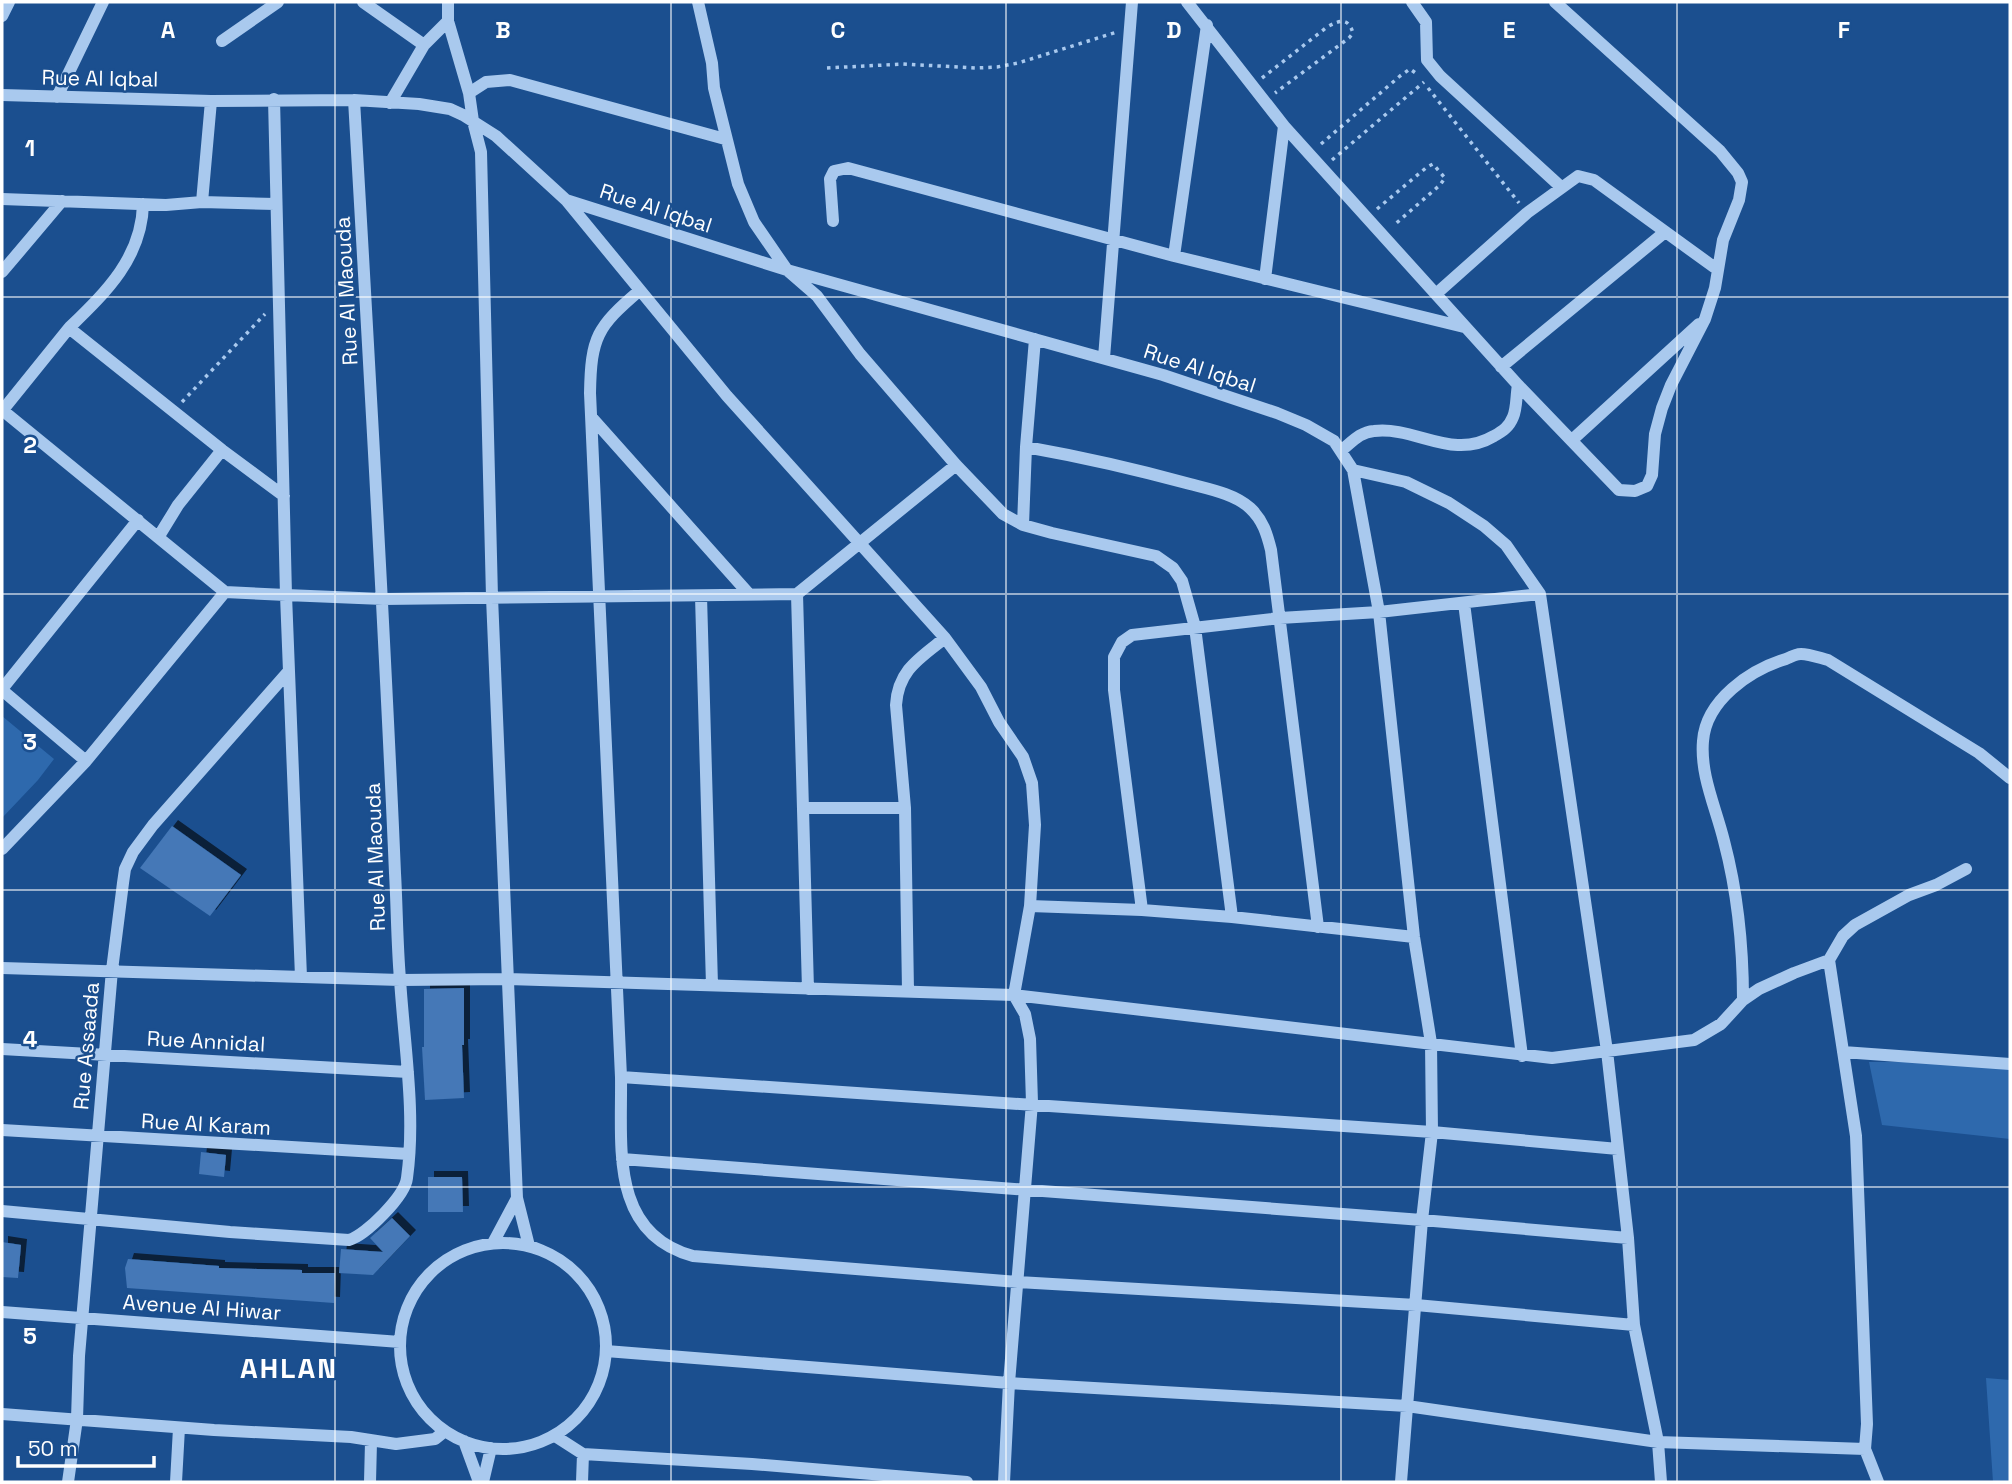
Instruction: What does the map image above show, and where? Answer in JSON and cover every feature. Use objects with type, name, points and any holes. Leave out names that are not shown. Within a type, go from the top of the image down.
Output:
[{"type":"street","points":[[2,16],[9,2]]},
{"type":"street","points":[[57,97],[103,2]]},
{"type":"street","points":[[222,41],[278,2]]},
{"type":"street","points":[[363,2],[424,45]]},
{"type":"street","points":[[448,2],[448,21],[469,93],[482,164],[492,597],[517,1198],[529,1246]]},
{"type":"street","points":[[698,2],[738,184],[754,222],[787,270],[817,296],[860,355],[956,465],[1003,514],[1023,525],[1156,556],[1173,568],[1182,581],[1195,627],[1232,917]]},
{"type":"street","points":[[1104,358],[1132,2]]},
{"type":"street","points":[[1187,2],[1284,126],[1384,234],[1464,327],[1619,489],[1635,491],[1647,486],[1652,475],[1655,435],[1662,408],[1705,319],[1716,288],[1723,240],[1739,200],[1742,182],[1720,151],[1555,2]]},
{"type":"street","points":[[1412,2],[1426,22],[1427,60],[1440,76],[1561,187]]},
{"type":"street","points":[[390,103],[424,45],[448,21]]},
{"type":"street","points":[[1174,256],[1207,25]]},
{"type":"street","points":[[469,93],[486,82],[510,80],[726,139]]},
{"type":"street","name":"Rue Al Iqbal","points":[[2,96],[211,101],[354,100],[450,109],[473,121],[517,153],[566,200],[787,270],[1104,358],[1238,399],[1306,425],[1334,441],[1342,450]]},
{"type":"street","points":[[274,99],[288,672],[301,977]]},
{"type":"street","name":"Rue Al Maouda","points":[[2,1211],[349,1240],[361,1235],[396,1199],[407,1182],[408,1072],[400,981],[383,599],[354,100]]},
{"type":"street","points":[[202,202],[211,101]]},
{"type":"street","points":[[1265,279],[1284,126]]},
{"type":"street","points":[[833,221],[830,179],[834,171],[843,167],[1114,241],[1464,327]]},
{"type":"street","points":[[1436,295],[1527,213],[1578,176],[1594,180],[1718,270]]},
{"type":"street","points":[[2,199],[143,204],[275,204]]},
{"type":"street","points":[[566,200],[639,291],[795,473],[945,638],[981,687],[999,722],[1023,757],[1032,783],[1035,808],[1030,906],[1014,995],[1025,1014],[1030,1039],[1032,1103],[1009,1383],[1004,1482]]},
{"type":"street","points":[[2,272],[62,201]]},
{"type":"street","points":[[143,204],[142,223],[131,257],[2,411],[225,592],[383,599],[797,594],[956,465]]},
{"type":"street","points":[[1501,367],[1665,232]]},
{"type":"street","points":[[639,291],[604,324],[594,345],[590,380],[621,1077],[622,1159],[628,1196],[638,1219],[657,1239],[681,1252],[713,1257],[1018,1282],[1416,1305],[1634,1325]]},
{"type":"street","points":[[1572,440],[1705,319]]},
{"type":"street","points":[[69,328],[284,496]]},
{"type":"street","points":[[1023,525],[1035,339]]},
{"type":"street","points":[[1401,1482],[1422,1220],[1432,1132],[1430,1043],[1414,937],[1379,612],[1353,470],[1342,450],[1360,435],[1373,430],[1459,446],[1483,442],[1506,429],[1514,415],[1518,385]]},
{"type":"street","points":[[593,419],[749,594]]},
{"type":"street","points":[[1026,447],[1107,461],[1218,492],[1244,503],[1260,519],[1267,532],[1280,618],[1318,927]]},
{"type":"street","points":[[159,536],[178,505],[222,450]]},
{"type":"street","points":[[1353,470],[1406,482],[1449,503],[1484,526],[1506,545],[1540,594],[1607,1051],[1628,1238],[1634,1325],[1658,1442],[1661,1482]]},
{"type":"street","points":[[86,761],[2,689],[138,520]]},
{"type":"street","points":[[2,849],[86,761],[225,592]]},
{"type":"street","points":[[797,594],[808,989]]},
{"type":"street","points":[[1142,910],[1114,690],[1114,657],[1122,642],[1132,635],[1195,627],[1379,612],[1540,594]]},
{"type":"street","points":[[701,596],[712,985]]},
{"type":"street","points":[[1464,603],[1522,1056]]},
{"type":"street","points":[[908,991],[905,808],[897,692],[906,671],[945,638]]},
{"type":"street","points":[[1743,1000],[1743,947],[1736,897],[1704,769],[1703,740],[1722,698],[1733,687],[1765,667],[1801,654],[1828,660],[1979,753],[2010,778]]},
{"type":"street","name":"Rue Assaada","points":[[68,1482],[76,1419],[112,970],[125,869],[133,852],[153,825],[288,672]]},
{"type":"street","points":[[803,808],[905,808]]},
{"type":"street","points":[[1878,1482],[1865,1449],[1867,1424],[1856,1136],[1829,960],[1843,936],[1855,925],[1909,895],[1936,885],[1966,869]]},
{"type":"street","points":[[1030,906],[1232,917],[1414,937]]},
{"type":"street","points":[[2,968],[400,981],[508,979],[1014,995],[1552,1058],[1694,1040],[1721,1024],[1743,1000],[1759,989],[1829,960]]},
{"type":"street","name":"Rue Annidal","points":[[2,1049],[408,1072]]},
{"type":"street","points":[[1843,1052],[2010,1064]]},
{"type":"street","points":[[621,1077],[1032,1103],[1432,1132],[1618,1149]]},
{"type":"street","name":"Rue Al Karam","points":[[2,1130],[99,1138],[409,1154]]},
{"type":"street","points":[[622,1159],[1628,1238]]},
{"type":"street","points":[[493,1243],[517,1198]]},
{"type":"street","points":[[493,1243],[529,1246],[555,1257],[577,1274],[594,1297],[604,1323],[606,1352],[602,1377],[591,1400],[575,1420],[555,1436],[524,1447],[491,1448],[464,1441],[445,1431],[426,1414],[411,1392],[402,1368],[400,1342],[403,1321],[410,1301],[421,1283],[453,1256],[472,1247],[493,1243]]},
{"type":"street","name":"Avenue Al Hiwar","points":[[2,1312],[400,1342]]},
{"type":"street","points":[[606,1352],[1009,1383],[1407,1406],[1658,1442],[1865,1449]]},
{"type":"street","points":[[2,1414],[179,1428],[351,1437],[396,1444],[435,1439],[445,1431]]},
{"type":"street","points":[[176,1482],[179,1428]]},
{"type":"street","points":[[555,1436],[583,1454],[752,1464],[896,1479],[967,1482]]},
{"type":"street","points":[[370,1482],[372,1441]]},
{"type":"street","points":[[464,1441],[481,1482]]},
{"type":"street","points":[[481,1482],[491,1448]]},
{"type":"street","points":[[582,1482],[583,1454]]},
{"type":"path","points":[[1252,86],[1327,27],[1339,20],[1345,20],[1351,25],[1353,33],[1349,38],[1264,101]]},
{"type":"path","points":[[827,68],[903,64],[954,68],[997,66],[1018,63],[1129,28]]},
{"type":"path","points":[[1309,154],[1410,69],[1527,213]]},
{"type":"path","points":[[1323,169],[1423,82]]},
{"type":"path","points":[[1368,217],[1427,167],[1433,164],[1440,171],[1445,178],[1440,185],[1384,234]]},
{"type":"path","points":[[173,411],[278,301]]},
{"type":"shaded area","points":[[2,716],[54,759],[2,818]]},
{"type":"shaded area","points":[[1869,1062],[2010,1062],[2010,1139],[1882,1125]]},
{"type":"shaded area","points":[[1986,1378],[2010,1380],[2010,1482],[1993,1482]]},
{"type":"building","points":[[172,826],[241,875],[210,916],[140,868]]},
{"type":"building","points":[[464,988],[464,1098],[425,1100],[422,1047],[424,989]]},
{"type":"building","points":[[201,1152],[226,1155],[224,1177],[199,1174]]},
{"type":"building","points":[[428,1177],[462,1177],[463,1212],[428,1212]]},
{"type":"building","points":[[392,1218],[410,1236],[373,1275],[339,1273],[341,1249],[383,1252],[370,1238]]},
{"type":"building","points":[[2,1242],[21,1245],[18,1278],[2,1277]]},
{"type":"building","points":[[128,1259],[219,1268],[335,1273],[334,1303],[127,1288],[125,1268]]},
{"type":"district","name":"AHLAN","points":[[289,1368]]}]
